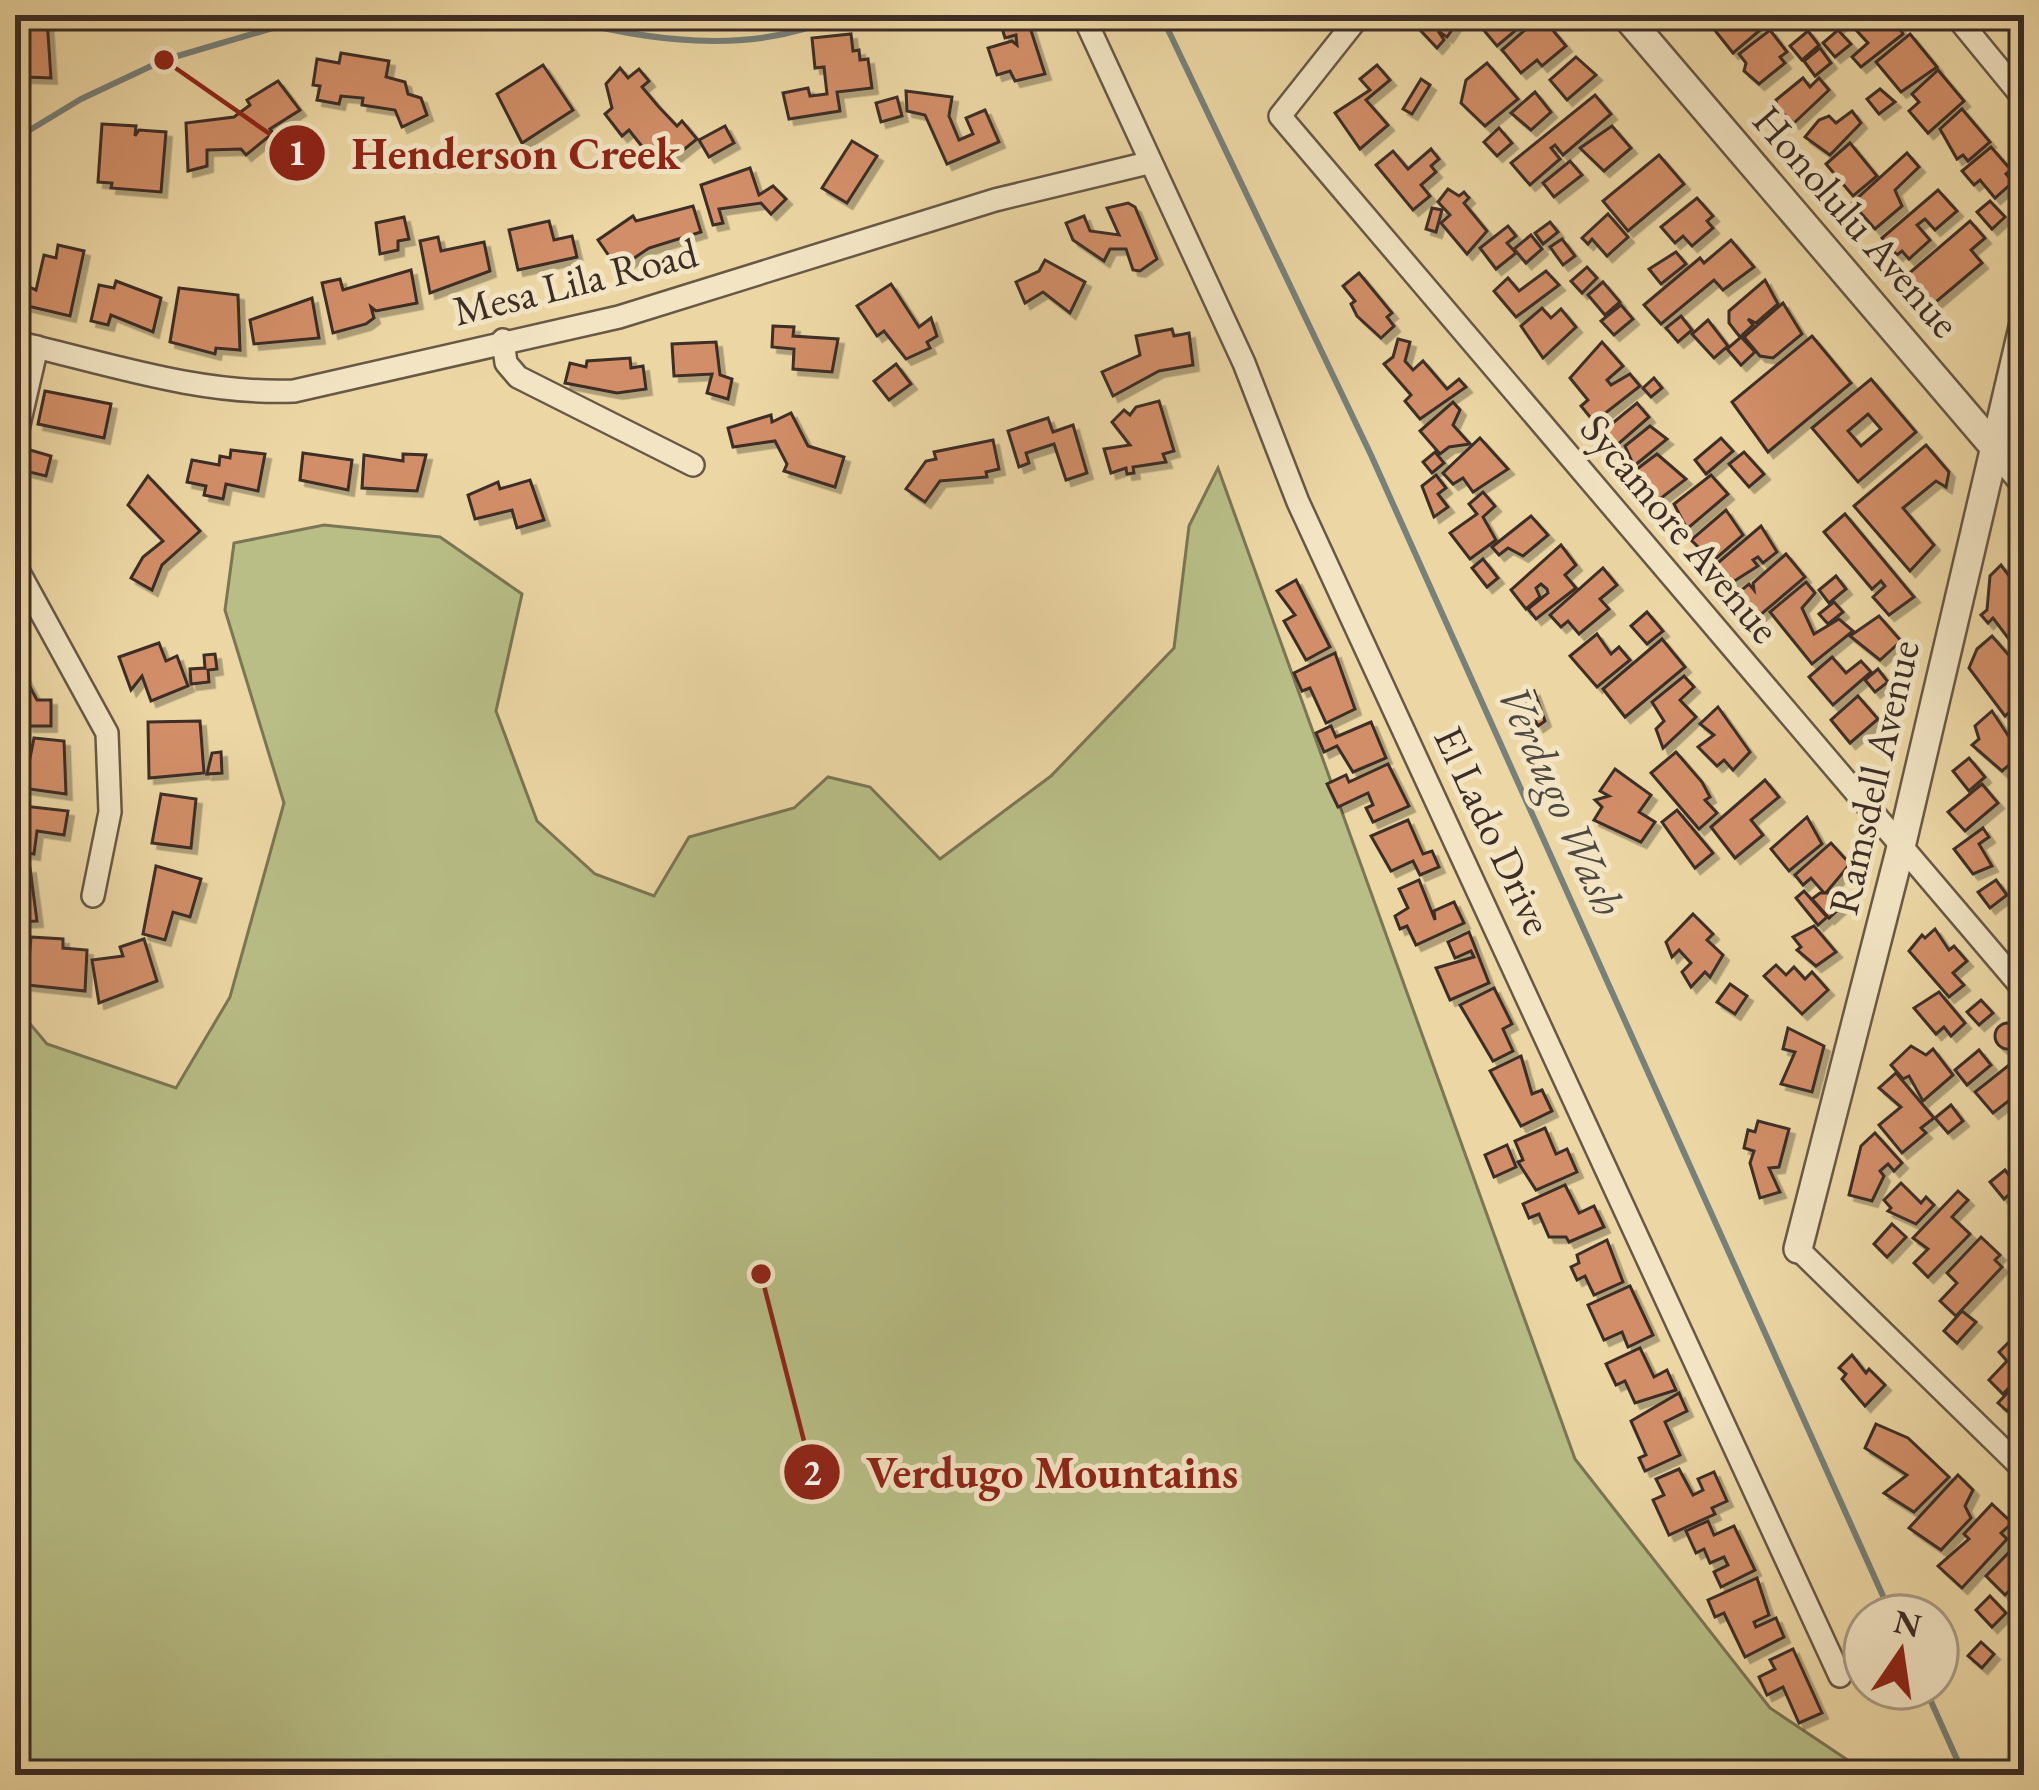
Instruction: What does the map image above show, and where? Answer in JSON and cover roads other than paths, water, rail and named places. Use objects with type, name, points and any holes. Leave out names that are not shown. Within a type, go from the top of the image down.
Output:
[{"type":"street","name":"El Lado Drive","points":[[1083,15],[1244,363],[1298,502],[1840,1676]]},
{"type":"street","name":"Sycamore Avenue","points":[[1360,15],[1280,116],[2024,990]]},
{"type":"street","name":"Honolulu Avenue","points":[[1625,15],[2024,482]]},
{"type":"street","points":[[1955,15],[2024,98]]},
{"type":"street","name":"Mesa Lila Road","points":[[26,344],[162,377],[257,392],[294,391],[619,316],[995,200],[1148,164]]},
{"type":"street","name":"Ramsdell Avenue","points":[[1798,1249],[1901,847],[2024,323]]},
{"type":"street","points":[[503,340],[506,362],[518,377],[693,465]]},
{"type":"street","points":[[15,442],[26,344]]},
{"type":"street","points":[[15,566],[107,734],[110,812],[93,896]]},
{"type":"street","points":[[1798,1249],[2024,1470]]},
{"type":"waterway","points":[[15,139],[81,99],[164,60],[317,15]]},
{"type":"waterway","points":[[550,15],[621,32],[696,40],[770,37],[840,15]]},
{"type":"waterway","name":"Verdugo Wash","points":[[1161,15],[1371,455],[1881,1592]]},
{"type":"waterway","name":"Verdugo Wash","points":[[1936,1712],[1964,1775]]},
{"type":"place","name":"Henderson Creek","points":[[164,60]]},
{"type":"place","name":"Verdugo Mountains","points":[[761,1274]]}]
